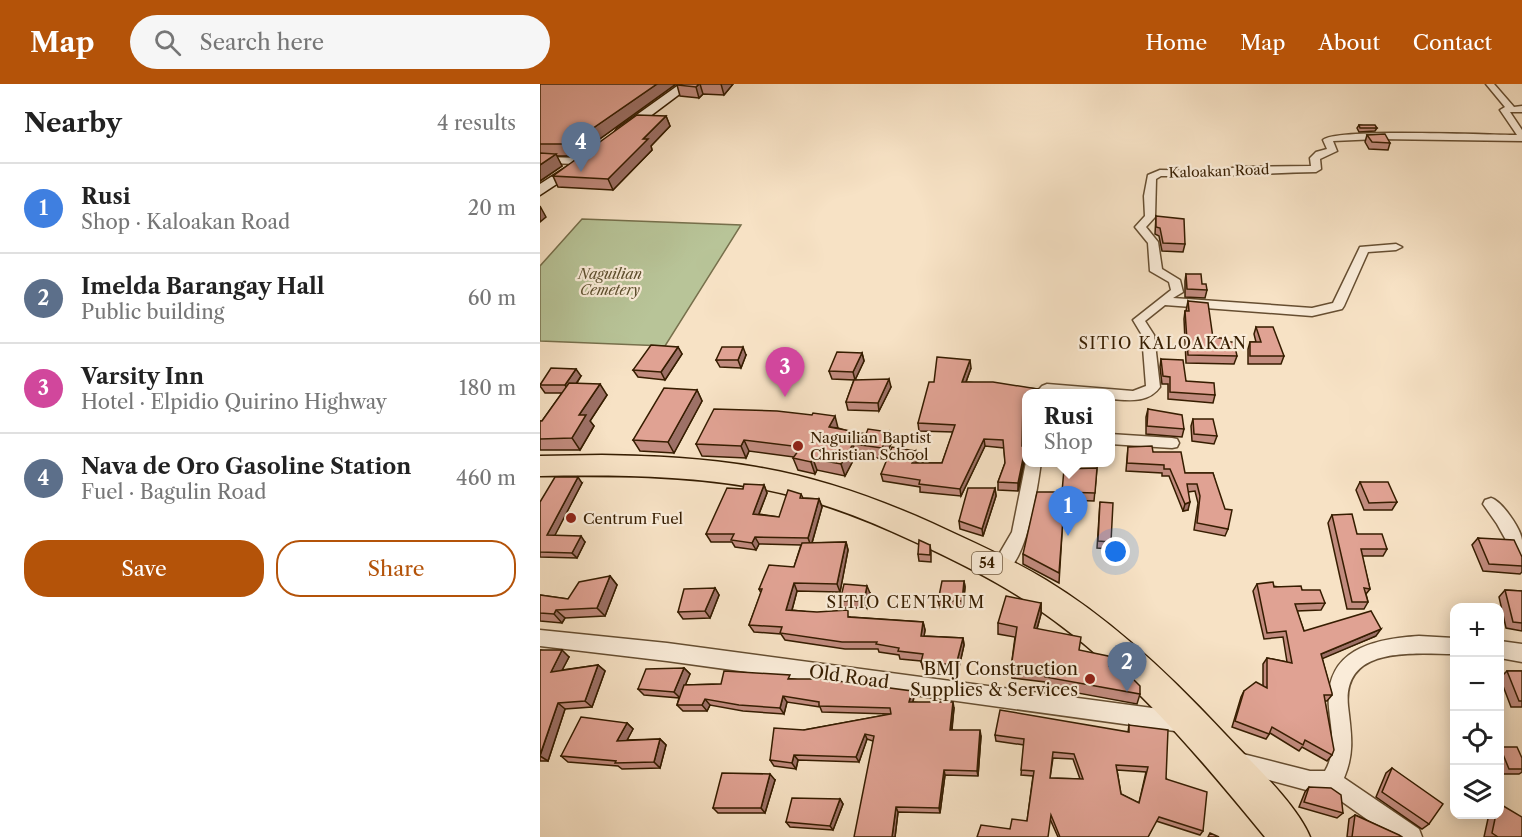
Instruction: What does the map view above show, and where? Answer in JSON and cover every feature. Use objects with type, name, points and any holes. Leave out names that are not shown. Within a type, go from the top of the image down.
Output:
[{"type":"highway","name":"54","points":[[540,466],[667,467],[788,484],[890,517],[999,568],[1038,592],[1107,642],[1193,723],[1226,759],[1290,837]]},
{"type":"main road","points":[[610,140],[687,84]]},
{"type":"main road","points":[[540,190],[586,158]]},
{"type":"street","points":[[1490,84],[1510,108]]},
{"type":"street","points":[[1522,109],[1510,108],[1505,109],[1504,112],[1522,137]]},
{"type":"street","name":"Kaloakan Road","points":[[1165,301],[1171,294],[1177,292],[1176,284],[1174,280],[1156,271],[1153,242],[1140,227],[1150,217],[1149,196],[1151,177],[1154,174],[1165,172],[1218,174],[1237,170],[1316,169],[1315,158],[1318,155],[1332,152],[1328,140],[1330,138],[1522,137]]},
{"type":"street","points":[[540,160],[586,158]]},
{"type":"street","points":[[1115,394],[1140,396],[1148,393],[1153,387],[1148,335],[1139,320],[1165,301],[1323,311],[1338,306],[1364,249],[1396,247]]},
{"type":"street","points":[[1115,439],[1172,443]]},
{"type":"street","points":[[999,568],[1015,548],[1030,494],[1033,467]]},
{"type":"street","points":[[1491,504],[1503,519],[1522,553]]},
{"type":"street","name":"Old Road","points":[[540,638],[667,652],[1193,723]]},
{"type":"street","points":[[1330,781],[1338,771],[1343,755],[1338,697],[1340,679],[1348,667],[1361,655],[1389,647],[1419,644],[1450,646]]},
{"type":"street","points":[[1504,651],[1522,653]]},
{"type":"street","points":[[1226,759],[1310,781],[1330,781],[1411,837]]},
{"type":"green space","name":"Naguilian Cemetery","points":[[582,219],[741,225],[665,346],[540,341],[540,266]]},
{"type":"building","points":[[540,84],[657,84],[570,144],[540,144]]},
{"type":"building","points":[[678,84],[699,84],[696,87]]},
{"type":"building","points":[[637,115],[666,116],[643,139],[648,139],[608,179],[553,176]]},
{"type":"building","points":[[1359,125],[1375,125],[1377,128],[1360,128]]},
{"type":"building","points":[[1385,134],[1390,143],[1372,142],[1367,135]]},
{"type":"building","points":[[540,153],[556,154],[540,165]]},
{"type":"building","points":[[1156,216],[1184,219],[1185,244],[1163,243],[1160,228],[1156,227]]},
{"type":"building","points":[[1186,274],[1201,274],[1202,284],[1206,284],[1207,290],[1187,289]]},
{"type":"building","points":[[1188,301],[1208,303],[1213,338],[1222,338],[1223,342],[1234,342],[1237,356],[1188,355],[1185,311],[1189,311]]},
{"type":"building","points":[[1256,327],[1273,327],[1284,356],[1250,356],[1250,342],[1261,342]]},
{"type":"building","points":[[651,345],[678,347],[661,372],[633,370]]},
{"type":"building","points":[[722,347],[743,347],[738,360],[716,360]]},
{"type":"building","points":[[837,352],[862,353],[853,372],[829,371]]},
{"type":"building","points":[[937,357],[970,360],[962,382],[993,382],[1038,389],[1022,389],[1022,464],[1018,483],[998,482],[1005,463],[1003,440],[984,439],[960,489],[919,484],[920,480],[881,474],[892,447],[916,451],[912,463],[942,463],[955,425],[918,423],[929,382],[934,382]]},
{"type":"building","points":[[1161,359],[1183,360],[1186,381],[1214,383],[1215,395],[1170,392],[1170,377],[1163,376]]},
{"type":"building","points":[[551,368],[576,369],[565,385],[540,385]]},
{"type":"building","points":[[889,379],[878,403],[846,402],[854,380]]},
{"type":"building","points":[[569,383],[600,384],[579,415],[586,415],[572,438],[540,439],[540,421]]},
{"type":"building","points":[[664,388],[697,390],[668,442],[633,440]]},
{"type":"building","points":[[714,409],[777,411],[812,415],[813,413],[835,416],[829,427],[866,434],[868,429],[889,432],[882,448],[853,444],[841,464],[813,459],[811,462],[793,458],[801,447],[744,440],[741,446],[696,444]]},
{"type":"building","points":[[1148,409],[1182,415],[1184,429],[1147,426]]},
{"type":"building","points":[[1193,419],[1213,419],[1217,436],[1194,434]]},
{"type":"building","points":[[1152,446],[1153,452],[1181,452],[1185,473],[1213,473],[1225,509],[1232,510],[1228,529],[1197,523],[1200,496],[1197,484],[1187,484],[1190,502],[1185,504],[1170,469],[1164,469],[1164,465],[1127,463],[1128,447]]},
{"type":"building","points":[[1097,468],[1095,493],[1062,492],[1064,469]]},
{"type":"building","points":[[555,477],[578,477],[547,535],[581,536],[572,553],[540,552],[540,502]]},
{"type":"building","points":[[1360,482],[1388,482],[1397,502],[1369,503]]},
{"type":"building","points":[[744,484],[764,485],[753,514],[779,517],[788,490],[801,494],[800,498],[819,499],[808,538],[755,537],[752,543],[731,540],[734,534],[706,534],[727,488],[743,489]]},
{"type":"building","points":[[968,488],[995,488],[982,529],[959,521]]},
{"type":"building","points":[[1037,492],[1065,492],[1059,573],[1023,554]]},
{"type":"building","points":[[1100,502],[1113,503],[1111,542],[1098,541]]},
{"type":"building","points":[[1352,514],[1357,534],[1382,534],[1387,549],[1361,549],[1370,589],[1364,588],[1368,602],[1352,602],[1332,515]]},
{"type":"building","points":[[1478,538],[1514,540],[1522,557],[1522,566],[1489,564]]},
{"type":"building","points":[[919,540],[930,545],[930,555],[918,554]]},
{"type":"building","points":[[846,542],[837,584],[794,583],[786,610],[817,612],[848,610],[848,617],[923,622],[921,636],[963,638],[956,665],[921,662],[923,654],[898,651],[899,648],[876,644],[877,642],[842,642],[780,633],[782,627],[749,625],[762,589],[759,589],[769,565],[794,567],[802,543]]},
{"type":"building","points":[[610,576],[597,608],[556,610],[554,614],[540,613],[540,595],[568,599],[579,582]]},
{"type":"building","points":[[942,581],[964,581],[962,601],[938,601]]},
{"type":"building","points":[[1273,582],[1274,587],[1301,586],[1302,590],[1320,590],[1325,603],[1295,604],[1304,631],[1371,611],[1381,629],[1321,654],[1332,693],[1332,695],[1324,695],[1334,750],[1332,755],[1305,740],[1303,745],[1272,727],[1269,734],[1235,721],[1244,691],[1256,682],[1267,688],[1267,658],[1292,663],[1286,631],[1267,633],[1257,584]]},
{"type":"building","points":[[844,584],[867,586],[864,601],[840,601]]},
{"type":"building","points":[[715,588],[705,611],[678,612],[684,589]]},
{"type":"building","points":[[1505,590],[1522,591],[1522,623],[1513,622]]},
{"type":"building","points":[[1006,596],[1041,603],[1034,628],[1081,637],[1079,650],[1108,656],[1109,666],[1122,668],[1140,686],[1140,694],[1045,677],[1046,671],[1011,668],[1017,627],[998,623]]},
{"type":"building","points":[[540,650],[562,650],[551,672],[598,665],[585,701],[558,703],[540,755]]},
{"type":"building","points":[[684,668],[674,692],[638,689],[646,669]]},
{"type":"building","points":[[724,671],[790,675],[788,679],[822,679],[912,691],[909,702],[953,702],[950,730],[980,730],[977,771],[944,770],[939,808],[896,807],[892,837],[854,837],[874,736],[865,734],[856,757],[794,755],[792,763],[770,760],[774,728],[804,730],[891,714],[890,708],[819,706],[819,702],[783,696],[780,708],[739,705],[705,699],[702,705],[677,705],[684,685],[721,684]]},
{"type":"building","points":[[1507,671],[1522,671],[1522,701],[1519,701]]},
{"type":"building","points":[[1000,710],[1129,732],[1129,725],[1168,730],[1166,779],[1207,792],[1203,831],[1159,817],[1148,837],[1060,837],[1051,815],[1048,837],[977,837],[981,825],[1010,829],[1012,819],[1027,821],[1034,771],[1021,770],[1024,739],[995,735]],"holes":[[[1053,752],[1074,754],[1083,779],[1050,778]],[[1116,765],[1148,767],[1139,803],[1121,794]]]},
{"type":"building","points":[[581,717],[627,723],[617,741],[660,739],[654,762],[615,763],[616,761],[561,756]]},
{"type":"building","points":[[1504,747],[1517,747],[1522,758],[1522,769],[1509,769],[1504,757]]},
{"type":"building","points":[[1392,768],[1443,804],[1429,824],[1382,792]]},
{"type":"building","points":[[722,773],[770,774],[761,808],[713,808]]},
{"type":"building","points":[[1309,787],[1331,788],[1341,795],[1343,813],[1304,802]]},
{"type":"building","points":[[792,798],[840,799],[830,826],[786,822]]},
{"type":"building","points":[[1504,806],[1522,817],[1522,837],[1498,837],[1492,833],[1495,819],[1504,819]]},
{"type":"building","points":[[1355,815],[1399,835],[1402,837],[1352,837]]},
{"type":"place","name":"Nava de Oro Gasoline Station","points":[[581,172]]},
{"type":"place","name":"Varsity Inn","points":[[785,397]]},
{"type":"place","name":"Naguilian Baptist Christian School","points":[[798,446]]},
{"type":"place","name":"Centrum Fuel","points":[[571,518]]},
{"type":"place","name":"Rusi","points":[[1068,536]]},
{"type":"place","name":"BMJ Construction Supplies & Services","points":[[1090,679]]},
{"type":"place","name":"Imelda Barangay Hall","points":[[1127,692]]},
{"type":"district","name":"SITIO KALOAKAN","points":[[1163,343]]},
{"type":"district","name":"SITIO CENTRUM","points":[[906,602]]}]
